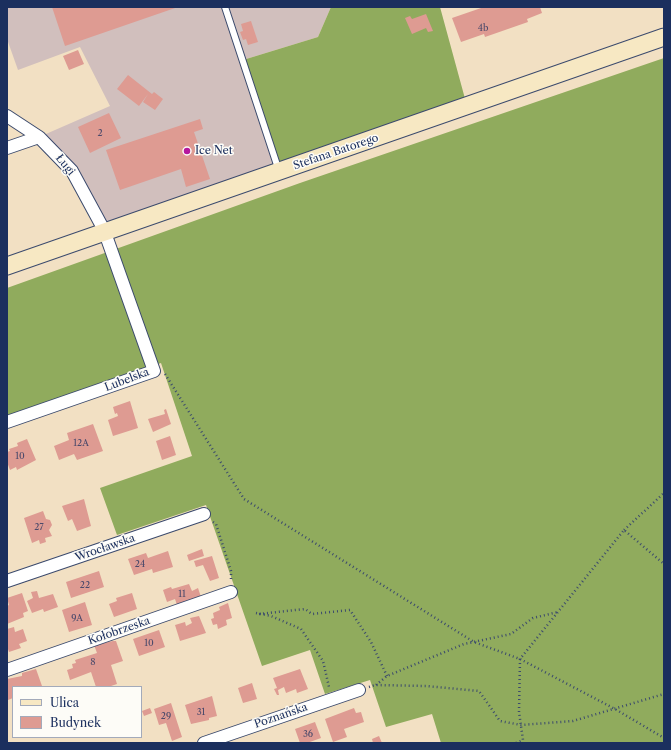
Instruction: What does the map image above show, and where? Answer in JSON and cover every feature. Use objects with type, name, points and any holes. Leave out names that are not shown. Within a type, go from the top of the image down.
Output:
[{"type":"street","name":"Stefana Batorego","points":[[7,266],[104,230],[279,171],[664,37]]},
{"type":"street","name":"Ługi","points":[[7,116],[39,137],[72,171],[104,230]]},
{"type":"street","points":[[7,148],[39,137]]},
{"type":"street","name":"Lubelska","points":[[7,422],[154,371],[104,230]]},
{"type":"street","name":"Wrocławska","points":[[7,581],[204,514]]},
{"type":"street","name":"Kołobrzeska","points":[[7,670],[231,592]]},
{"type":"street","name":"Poznańska","points":[[204,743],[359,690]]},
{"type":"lane","points":[[225,7],[279,171]]},
{"type":"path","points":[[163,371],[244,499],[474,642],[520,659],[615,709],[664,738]]},
{"type":"path","points":[[516,743],[523,740],[518,712],[520,659],[624,530],[664,493]]},
{"type":"path","points":[[204,514],[216,524],[231,571],[231,592]]},
{"type":"path","points":[[624,530],[664,564]]},
{"type":"path","points":[[332,699],[323,661],[301,629],[271,616],[257,613],[305,608],[312,614],[350,610],[371,642],[386,676]]},
{"type":"path","points":[[559,611],[533,618],[511,634],[464,644],[386,676],[375,685],[426,686],[480,691],[500,721],[521,725],[573,721],[664,694]]},
{"type":"shaded area","points":[[7,7],[331,7],[318,37],[243,60],[279,171],[104,230],[72,171],[39,137],[110,106],[80,47],[18,70],[7,39]]},
{"type":"green space","points":[[331,7],[440,7],[467,106],[279,171],[243,60],[318,37]]},
{"type":"green space","points":[[664,58],[664,743],[441,743],[432,714],[386,727],[370,680],[325,694],[310,650],[262,666],[206,505],[117,535],[100,488],[192,456],[161,363],[7,418],[7,288],[300,183]]},
{"type":"building","points":[[52,7],[178,7],[65,46]]},
{"type":"building","points":[[484,7],[540,7],[542,13],[527,19],[528,22],[485,37],[484,34],[461,42],[452,18]]},
{"type":"building","points":[[426,14],[433,31],[428,32],[426,28],[412,34],[405,18],[410,16],[412,19]]},
{"type":"building","points":[[251,21],[258,42],[248,45],[246,39],[243,40],[240,32],[243,31],[241,24]]},
{"type":"building","points":[[78,50],[84,64],[69,70],[63,56]]},
{"type":"building","points":[[128,75],[152,94],[154,92],[163,99],[155,110],[143,102],[148,94],[139,106],[117,89]]},
{"type":"building","points":[[109,113],[121,138],[90,153],[78,127]]},
{"type":"building","points":[[200,119],[203,129],[194,132],[210,179],[186,187],[181,169],[120,190],[106,150]]},
{"type":"building","points":[[130,401],[138,428],[113,436],[108,420],[118,416],[117,413],[115,414],[113,407]]},
{"type":"building","points":[[166,409],[171,424],[153,432],[148,419],[165,414],[164,410]]},
{"type":"building","points":[[93,424],[103,451],[77,460],[74,454],[59,460],[54,446],[69,440],[67,433]]},
{"type":"building","points":[[170,436],[176,455],[162,460],[156,441]]},
{"type":"building","points":[[27,439],[36,460],[17,470],[16,467],[10,470],[7,462],[7,452],[10,451],[9,449],[18,446],[17,443]]},
{"type":"building","points":[[84,499],[91,526],[77,531],[72,519],[68,521],[62,506]]},
{"type":"building","points":[[43,511],[46,519],[50,520],[52,525],[49,530],[52,536],[45,538],[46,542],[40,544],[39,540],[32,543],[24,518]]},
{"type":"building","points":[[202,549],[204,556],[189,561],[187,555]]},
{"type":"building","points":[[168,551],[173,567],[153,573],[152,569],[134,575],[128,559],[146,553],[148,558]]},
{"type":"building","points":[[212,556],[219,578],[210,581],[203,565],[196,567],[194,561]]},
{"type":"building","points":[[99,571],[104,587],[71,598],[66,582]]},
{"type":"building","points":[[189,584],[192,591],[198,588],[201,597],[177,605],[175,599],[167,602],[163,590]]},
{"type":"building","points":[[37,591],[39,598],[53,594],[58,607],[44,612],[43,609],[32,613],[27,601],[33,598],[31,592]]},
{"type":"building","points":[[22,593],[28,611],[23,613],[24,617],[7,624],[7,606],[9,605],[7,598]]},
{"type":"building","points":[[132,593],[137,609],[114,617],[109,604],[117,601],[116,598]]},
{"type":"building","points":[[85,602],[92,625],[69,632],[62,610]]},
{"type":"building","points":[[228,603],[232,618],[226,620],[227,625],[218,629],[217,624],[213,625],[211,619],[214,618],[213,613],[220,610],[219,607]]},
{"type":"building","points":[[199,616],[206,633],[180,641],[175,625],[185,622],[186,626],[192,623],[190,618]]},
{"type":"building","points":[[14,627],[15,632],[23,629],[27,641],[19,644],[21,648],[9,652],[7,646],[7,629]]},
{"type":"building","points":[[159,630],[165,647],[139,656],[133,639]]},
{"type":"building","points":[[116,641],[123,661],[111,665],[117,684],[111,686],[96,686],[91,672],[70,680],[67,670],[73,668],[72,664],[76,663],[75,660],[97,653],[94,645]]},
{"type":"building","points":[[36,669],[42,686],[12,686],[12,698],[8,700],[7,679],[22,676],[22,673]]},
{"type":"building","points":[[300,669],[308,689],[297,693],[296,689],[286,693],[284,687],[278,690],[279,695],[277,695],[274,689],[277,688],[273,678]]},
{"type":"building","points":[[252,683],[257,699],[243,703],[238,688]]},
{"type":"building","points":[[212,696],[217,716],[209,718],[209,720],[191,724],[185,705]]},
{"type":"building","points":[[171,703],[182,737],[172,741],[166,723],[159,725],[154,709]]},
{"type":"building","points":[[150,708],[152,713],[144,716],[142,711]]},
{"type":"building","points":[[354,708],[356,713],[361,712],[364,722],[344,729],[347,737],[333,742],[325,719]]},
{"type":"building","points":[[315,722],[321,738],[307,743],[300,743],[295,729]]},
{"type":"building","points":[[379,736],[382,743],[373,743],[372,739]]},
{"type":"place","name":"Ice Net","points":[[187,151]]}]
